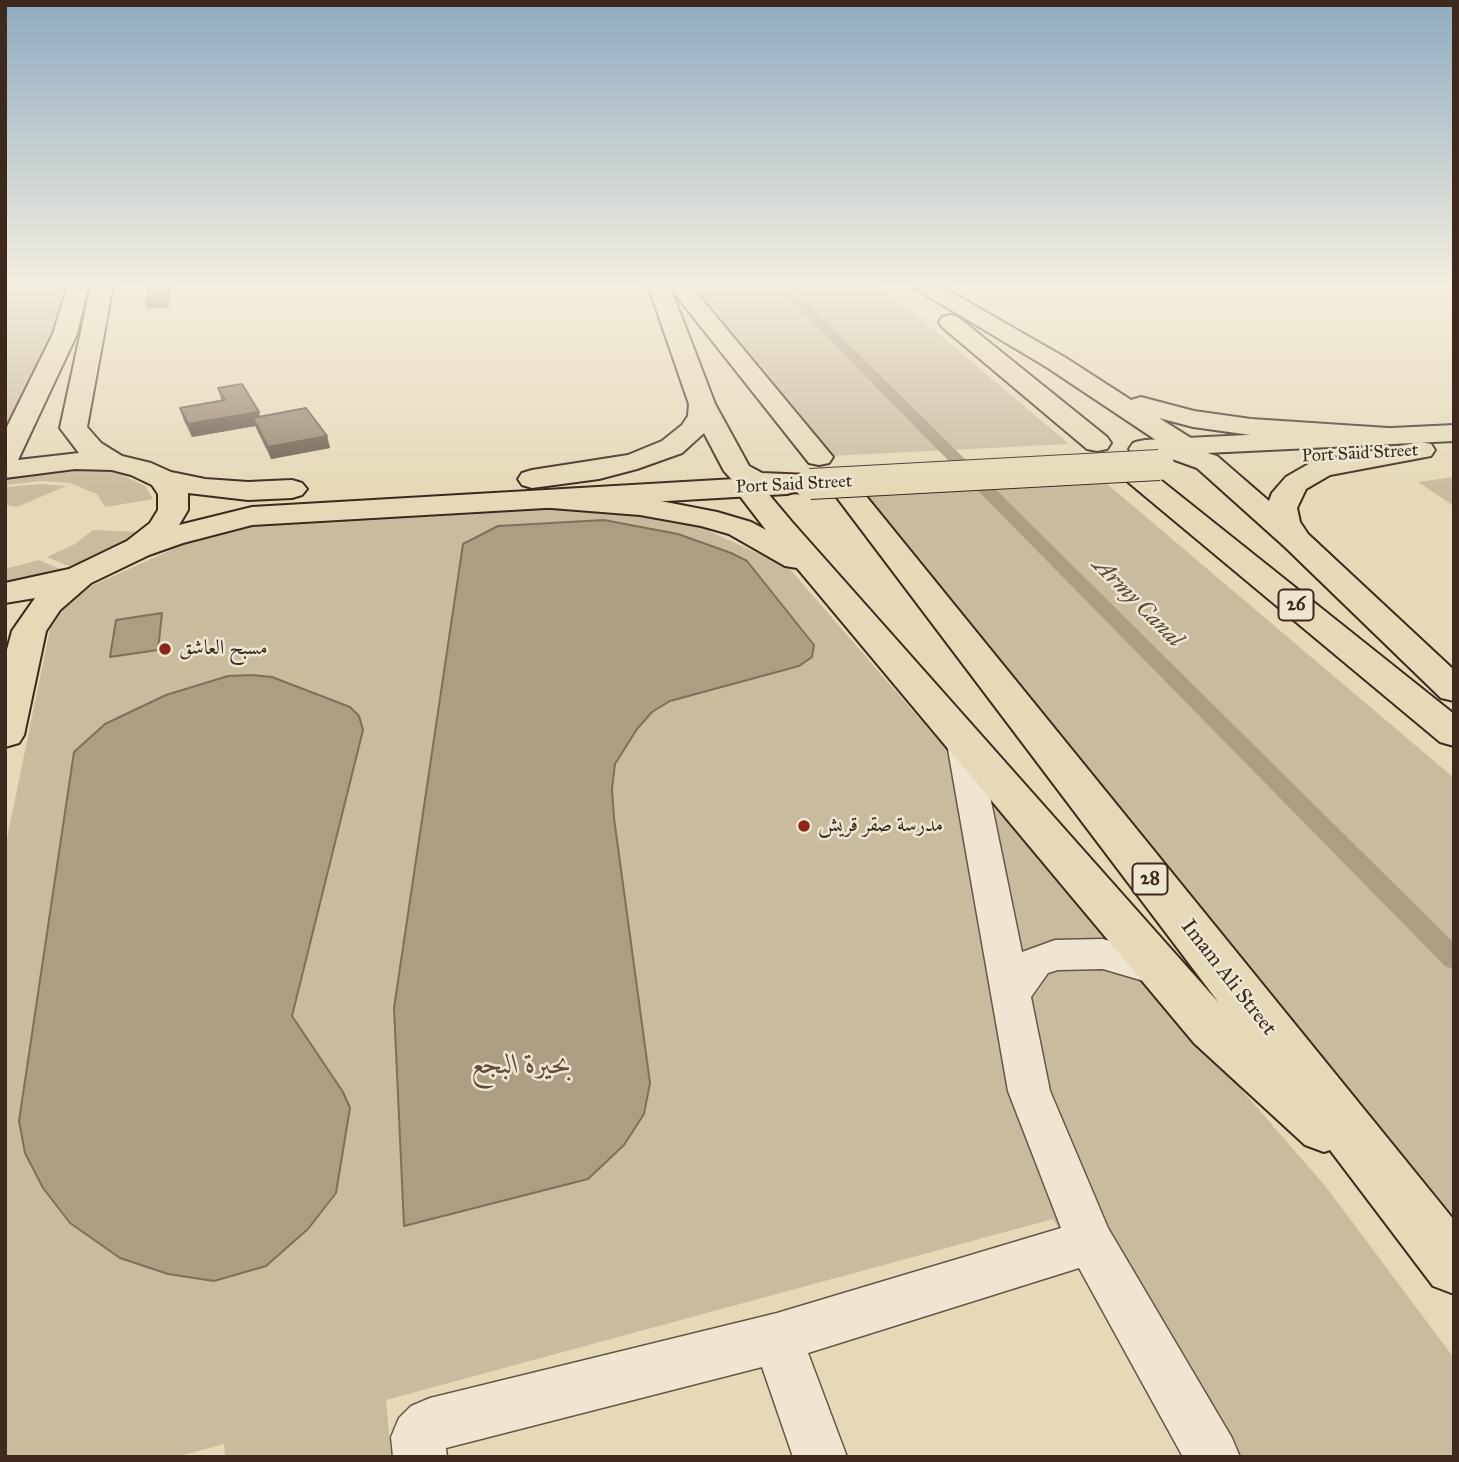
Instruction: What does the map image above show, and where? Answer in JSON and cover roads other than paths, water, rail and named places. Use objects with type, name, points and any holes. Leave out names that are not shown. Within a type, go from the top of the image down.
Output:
[{"type":"main road","points":[[5,459],[56,353]]},
{"type":"main road","points":[[82,353],[73,428],[91,449],[112,462]]},
{"type":"main road","points":[[684,353],[702,404],[822,578],[1228,1046],[1391,1186]]},
{"type":"main road","name":"Imam Ali Street","points":[[730,353],[819,474],[1454,1266]]},
{"type":"main road","points":[[987,353],[1097,443]]},
{"type":"main road","points":[[1037,353],[1099,390],[1174,457],[1296,540],[1454,690]]},
{"type":"main road","points":[[1099,390],[1167,412],[1213,422],[1388,436]]},
{"type":"main road","points":[[534,490],[637,461],[672,447],[693,430],[701,416],[702,404]]},
{"type":"main road","name":"Port Said Street","points":[[1174,457],[1388,436],[1454,433]]},
{"type":"main road","name":"Port Said Street","points":[[138,548],[206,526],[252,516],[534,490],[1174,457],[1454,449]]},
{"type":"main road","points":[[1296,540],[1285,522],[1282,509],[1287,493],[1296,483],[1322,468],[1421,450]]},
{"type":"main road","name":"26","points":[[1174,457],[1454,734]]},
{"type":"main road","points":[[5,470],[75,461],[112,462]]},
{"type":"main road","name":"Port Said Street","points":[[112,462],[141,469],[162,479],[205,488],[248,491],[534,490]]},
{"type":"main road","points":[[5,593],[80,576],[138,548],[161,529],[173,510],[173,493],[162,479]]},
{"type":"main road","points":[[534,490],[706,518],[740,528],[766,541],[822,578]]},
{"type":"main road","points":[[5,735],[29,631],[48,603],[80,576]]},
{"type":"street","points":[[1423,662],[1454,675]]},
{"type":"street","points":[[962,738],[1029,1091],[1090,1242],[1213,1457]]},
{"type":"street","points":[[1011,994],[1034,962],[1055,955],[1103,954],[1164,973]]},
{"type":"street","points":[[420,1457],[418,1437],[430,1425],[777,1338],[1090,1242]]},
{"type":"street","points":[[777,1338],[820,1457]]},
{"type":"water","name":"بحيرة البجع","points":[[604,520],[678,534],[747,561],[814,645],[812,657],[799,666],[670,701],[652,712],[637,729],[615,764],[612,789],[614,818],[650,1083],[644,1114],[624,1145],[588,1179],[404,1226],[394,1008],[463,544],[498,526]]},
{"type":"water","points":[[162,613],[158,650],[110,657],[116,620]]},
{"type":"water","points":[[228,676],[272,677],[350,707],[359,716],[363,730],[292,1016],[343,1092],[350,1108],[336,1193],[308,1229],[266,1266],[214,1281],[168,1274],[120,1258],[70,1223],[43,1188],[25,1153],[19,1121],[74,752],[105,724],[166,695]]},
{"type":"waterway","name":"Army Canal","points":[[850,353],[1454,959]]},
{"type":"place","name":"مسبح العاشق","points":[[165,649]]},
{"type":"place","name":"مدرسة صقر قريش","points":[[804,826]]}]
